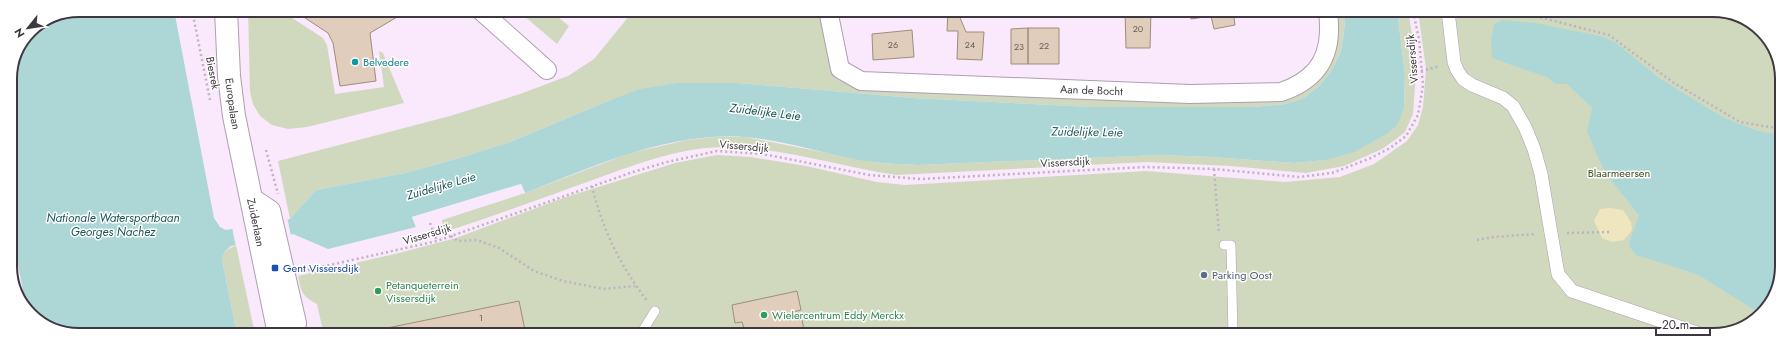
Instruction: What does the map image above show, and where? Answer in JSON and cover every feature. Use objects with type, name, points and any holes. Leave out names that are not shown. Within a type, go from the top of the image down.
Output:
[{"type":"street","name":"Europalaan","points":[[226,17],[229,76],[234,116],[264,205]]},
{"type":"street","points":[[488,17],[547,70]]},
{"type":"street","name":"Aan de Bocht","points":[[829,17],[840,69],[861,81],[1190,94],[1281,92],[1295,88],[1310,77],[1322,64],[1328,44],[1328,17]]},
{"type":"street","points":[[1449,17],[1454,62],[1463,79],[1472,86],[1503,98],[1513,106],[1528,134],[1542,174],[1558,274],[1572,291],[1682,328]]},
{"type":"street","name":"Zuiderlaan","points":[[264,205],[278,328]]},
{"type":"street","name":"Zuiderlaan","points":[[270,251],[286,276],[297,323],[291,328]]},
{"type":"lane","points":[[1224,246],[1232,245],[1232,328]]},
{"type":"lane","points":[[644,328],[655,311]]},
{"type":"path","name":"Biesrek","points":[[193,17],[210,101]]},
{"type":"path","name":"Vissersdijk","points":[[286,276],[436,241],[592,186],[667,162],[717,151],[763,154],[869,175],[921,179],[1146,166],[1214,169],[1299,177],[1332,173],[1371,158],[1406,136],[1418,115],[1423,85],[1419,39],[1414,17]]},
{"type":"path","points":[[1542,17],[1609,35],[1674,83],[1740,122],[1775,128]]},
{"type":"path","points":[[264,205],[266,150]]},
{"type":"path","points":[[1214,169],[1219,235],[1220,241],[1224,246]]},
{"type":"path","points":[[592,186],[598,211],[611,243],[635,286],[655,311]]},
{"type":"path","points":[[430,223],[436,241]]},
{"type":"path","points":[[450,236],[458,241],[477,240],[499,248],[534,271],[563,281],[604,289],[635,286]]},
{"type":"green space","points":[[248,17],[291,17],[323,38],[327,45],[335,94],[384,87],[379,51],[383,53],[404,103],[307,127],[288,129],[272,125],[260,116],[253,104],[250,92]]},
{"type":"green space","points":[[525,17],[558,17],[569,26],[557,44]]},
{"type":"green space","points":[[628,17],[821,17],[835,78],[852,87],[856,83],[865,87],[1307,85],[1332,17],[1345,17],[1345,21],[1340,54],[1330,73],[1318,87],[1304,98],[1286,104],[1253,107],[1091,107],[914,98],[737,83],[677,83],[608,101],[510,142],[456,159],[405,173],[316,190],[290,219],[278,161],[450,116],[520,94],[568,76],[594,59]]},
{"type":"green space","points":[[1398,17],[1409,17],[1415,52],[1416,73],[1413,114],[1405,132],[1382,149],[1344,166],[1306,173],[1230,166],[1147,162],[897,175],[787,153],[721,147],[687,151],[653,159],[444,232],[442,220],[525,193],[630,153],[687,140],[715,137],[745,137],[879,163],[918,165],[1160,155],[1294,163],[1326,160],[1404,106],[1405,74]]},
{"type":"green space","name":"Blaarmeersen","points":[[1419,17],[1713,17],[1729,19],[1740,23],[1751,30],[1767,48],[1772,59],[1775,79],[1775,266],[1772,286],[1762,304],[1754,313],[1737,323],[1725,327],[1713,328],[322,328],[317,304],[305,296],[300,286],[298,276],[399,253],[456,238],[563,198],[675,163],[717,155],[751,157],[806,166],[877,182],[905,185],[1146,171],[1285,182],[1340,177],[1374,164],[1407,141],[1418,125],[1423,107],[1426,69]]},
{"type":"green space","points":[[236,245],[254,328],[236,328],[222,260],[225,251]]},
{"type":"sand","points":[[1610,208],[1623,210],[1631,222],[1632,230],[1624,240],[1612,242],[1602,238],[1594,221],[1600,209]]},
{"type":"water","points":[[175,17],[214,218],[220,227],[226,230],[290,219],[316,190],[405,173],[456,159],[510,142],[640,89],[677,83],[737,83],[914,98],[1091,107],[1253,107],[1286,104],[1304,98],[1318,87],[1330,73],[1340,54],[1343,40],[1345,17],[1398,17],[1405,74],[1404,106],[1397,125],[1388,133],[1354,152],[1326,160],[1294,163],[1160,155],[918,165],[862,160],[786,143],[744,137],[715,137],[659,145],[605,162],[525,193],[521,184],[412,217],[416,227],[328,249],[293,234],[231,246],[225,251],[222,260],[236,328],[79,328],[63,326],[45,318],[38,313],[25,297],[17,259],[18,67],[26,48],[48,48],[48,26],[67,18]]},
{"type":"water","points":[[1503,20],[1535,23],[1604,37],[1616,43],[1659,78],[1724,118],[1758,131],[1775,134],[1775,266],[1772,286],[1762,304],[1756,311],[1700,276],[1636,255],[1629,246],[1639,215],[1606,174],[1597,155],[1587,132],[1592,108],[1567,84],[1555,84],[1549,78],[1492,58],[1491,41],[1494,24]]},
{"type":"pier","points":[[521,184],[525,193],[523,194],[520,187],[415,218],[418,226],[416,227],[412,217]]},
{"type":"pier","points":[[287,217],[291,236],[236,247],[232,227]]},
{"type":"building","name":"Belvedere","points":[[304,17],[397,17],[370,33],[376,81],[340,86],[333,43],[328,33]]},
{"type":"building","points":[[948,17],[960,17],[966,32],[984,32],[982,60],[957,59],[958,31],[947,31]]},
{"type":"building","points":[[1125,17],[1151,17],[1150,48],[1126,48]]},
{"type":"building","points":[[1191,17],[1204,17],[1191,19]]},
{"type":"building","points":[[1211,17],[1234,17],[1235,25],[1214,29]]},
{"type":"building","points":[[1028,28],[1059,28],[1059,64],[1028,64]]},
{"type":"building","points":[[1028,28],[1028,64],[1011,64],[1011,29]]},
{"type":"building","points":[[912,30],[914,57],[873,60],[872,34]]},
{"type":"building","name":"Wielercentrum Eddy Merckx","points":[[797,291],[801,310],[793,312],[795,319],[802,320],[804,328],[744,328],[742,322],[735,323],[732,305]]},
{"type":"building","points":[[519,301],[525,328],[387,328]]},
{"type":"place","name":"Belvedere","points":[[355,62]]},
{"type":"place","name":"Gent Vissersdijk","points":[[275,268]]},
{"type":"place","name":"Parking Oost","points":[[1204,275]]},
{"type":"place","name":"Petanqueterrein Vissersdijk","points":[[378,291]]},
{"type":"place","name":"Wielercentrum Eddy Merckx","points":[[764,315]]},
{"type":"water label","name":"Zuidelijke Leie","points":[[765,112]]},
{"type":"water label","name":"Zuidelijke Leie","points":[[1087,132]]},
{"type":"water label","name":"Zuidelijke Leie","points":[[441,186]]},
{"type":"water label","name":"Nationale Watersportbaan Georges Nachez","points":[[113,225]]}]
